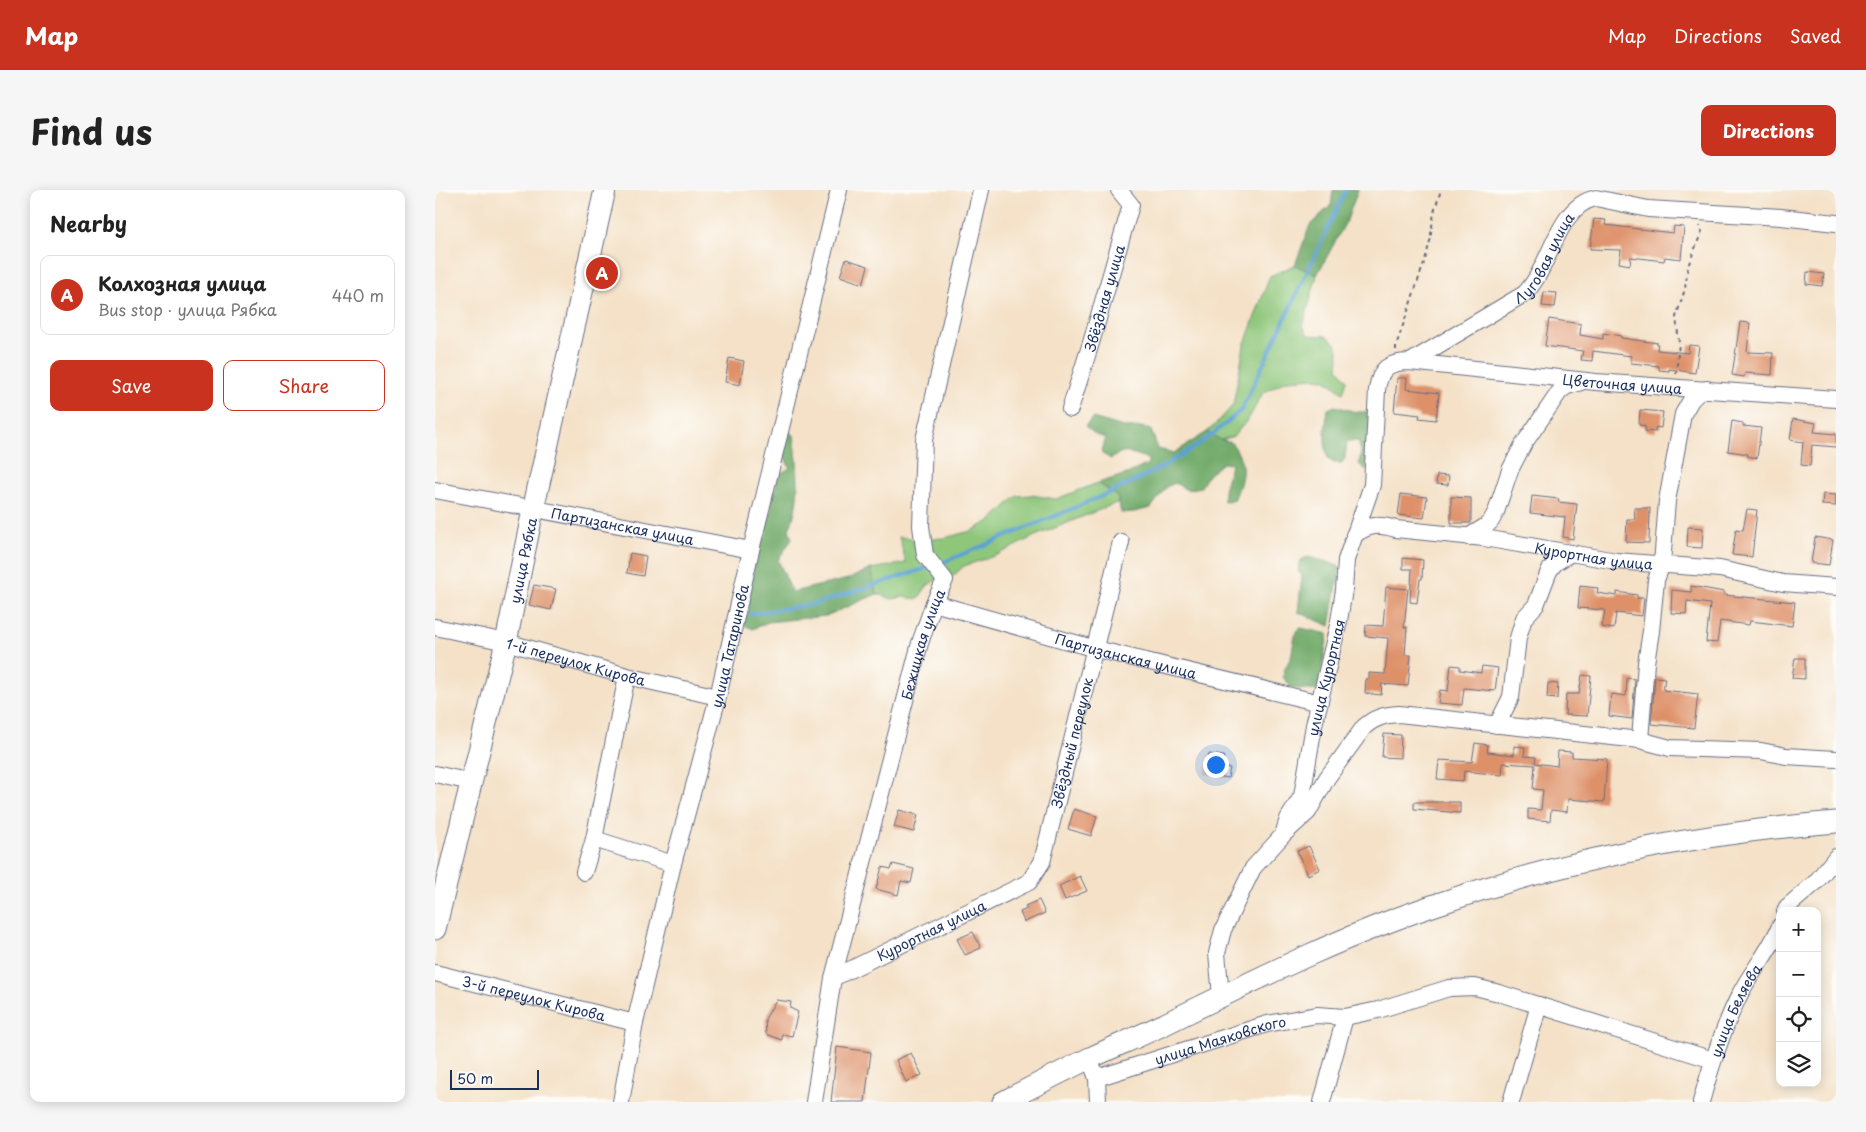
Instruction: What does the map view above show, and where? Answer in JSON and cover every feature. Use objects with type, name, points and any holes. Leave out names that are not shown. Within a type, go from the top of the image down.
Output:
[{"type":"main road","name":"улица Рябка","points":[[435,929],[438,906],[506,642],[533,510],[605,190]]},
{"type":"main road","points":[[1003,1102],[1090,1058],[1221,996],[1371,928],[1432,906],[1491,887],[1593,860],[1779,827],[1836,822]]},
{"type":"street","name":"улица Татаринова","points":[[621,1102],[635,1023],[673,864],[717,697],[839,190]]},
{"type":"street","name":"Бежицкая улица","points":[[814,1102],[833,978],[920,644],[933,603],[945,580],[925,555],[921,526],[924,440],[981,190]]},
{"type":"street","name":"Звёздная улица","points":[[1070,408],[1131,205],[1119,190]]},
{"type":"street","name":"Луговая улица","points":[[1403,362],[1524,294],[1538,277],[1561,226],[1569,215],[1589,199],[1596,198],[1648,209],[1781,217],[1836,223]]},
{"type":"street","name":"Цветочная улица","points":[[1403,362],[1596,382],[1836,399]]},
{"type":"street","name":"улица Курортная","points":[[1221,996],[1217,953],[1223,930],[1253,868],[1283,835],[1288,819],[1302,796],[1314,726],[1339,621],[1346,560],[1353,535],[1364,511],[1372,485],[1379,376],[1384,369],[1403,362]]},
{"type":"street","points":[[1469,537],[1491,521],[1496,512],[1510,470],[1523,445],[1560,391],[1576,382],[1596,382]]},
{"type":"street","points":[[1640,740],[1646,663],[1656,580],[1662,564],[1667,501],[1683,414],[1691,400],[1699,392],[1707,389]]},
{"type":"street","name":"Партизанская улица","points":[[435,490],[751,550]]},
{"type":"street","name":"Курортная улица","points":[[1353,535],[1363,528],[1383,525],[1396,529],[1469,537],[1616,561],[1720,569],[1783,583],[1836,587]]},
{"type":"street","name":"Звёздный переулок","points":[[1029,882],[1042,862],[1121,542]]},
{"type":"street","points":[[1497,725],[1511,697],[1518,638],[1524,618],[1536,605],[1549,572],[1555,564],[1571,553]]},
{"type":"street","name":"Партизанская улица","points":[[933,603],[1096,649],[1320,703]]},
{"type":"street","name":"1-й переулок Кирова","points":[[435,627],[506,642],[627,676],[717,697]]},
{"type":"street","points":[[584,872],[594,839],[627,676]]},
{"type":"street","points":[[1283,835],[1308,812],[1327,778],[1364,727],[1370,721],[1384,715],[1399,714],[1640,740],[1670,748],[1761,751],[1786,756],[1836,759]]},
{"type":"street","points":[[435,774],[471,782]]},
{"type":"street","points":[[594,839],[673,864]]},
{"type":"street","points":[[1787,907],[1816,882],[1836,857]]},
{"type":"street","name":"Курортная улица","points":[[833,978],[1029,882]]},
{"type":"street","name":"улица Беляева","points":[[1701,1102],[1713,1060],[1739,995],[1776,936]]},
{"type":"street","name":"3-й переулок Кирова","points":[[435,973],[635,1023]]},
{"type":"street","name":"улица Маяковского","points":[[1097,1078],[1267,1024],[1317,1015],[1345,1017],[1378,1010],[1449,988],[1475,987],[1539,1005],[1713,1060]]},
{"type":"street","points":[[1511,1102],[1539,1005]]},
{"type":"street","points":[[1323,1102],[1345,1017]]},
{"type":"street","points":[[1090,1058],[1097,1078],[1098,1102]]},
{"type":"path","points":[[1403,362],[1395,346],[1425,260],[1434,212],[1441,190]]},
{"type":"path","points":[[1675,387],[1679,343],[1676,317],[1685,290],[1689,266],[1702,231],[1695,212]]},
{"type":"green space","points":[[1333,190],[1358,190],[1347,220],[1317,275],[1295,265],[1310,225],[1331,205]]},
{"type":"green space","points":[[1295,265],[1317,275],[1303,326],[1308,335],[1325,336],[1330,338],[1336,345],[1339,359],[1338,368],[1347,380],[1343,393],[1326,380],[1316,378],[1287,380],[1263,393],[1249,418],[1234,436],[1221,440],[1207,432],[1233,405],[1244,346],[1270,276]]},
{"type":"green space","points":[[1335,406],[1356,412],[1373,412],[1366,470],[1359,464],[1361,451],[1358,441],[1347,441],[1345,458],[1342,463],[1334,463],[1328,459],[1325,440],[1326,422],[1328,409]]},
{"type":"green space","points":[[1093,418],[1127,428],[1142,427],[1151,430],[1158,449],[1174,453],[1207,432],[1221,440],[1231,442],[1242,464],[1242,477],[1234,500],[1224,501],[1225,487],[1231,464],[1222,463],[1208,475],[1201,487],[1187,490],[1175,483],[1166,487],[1151,508],[1121,513],[1117,496],[1098,483],[1127,474],[1148,464],[1148,459],[1135,454],[1121,452],[1111,459],[1101,453],[1106,438],[1096,435],[1085,426]]},
{"type":"green space","points":[[789,431],[794,435],[798,471],[796,507],[789,529],[792,539],[778,560],[792,592],[848,579],[871,569],[877,594],[826,616],[768,622],[753,629],[744,625],[744,610],[779,474],[790,468],[784,454]]},
{"type":"green space","points":[[1098,483],[1117,496],[1119,502],[1035,536],[997,555],[964,566],[953,576],[937,579],[927,586],[918,599],[903,597],[892,599],[877,594],[871,569],[906,563],[899,537],[911,538],[919,549],[928,539],[944,538],[971,531],[990,521],[1017,496],[1031,495],[1056,499]]},
{"type":"green space","points":[[1308,557],[1340,567],[1330,626],[1298,612],[1302,576],[1298,571],[1301,560]]},
{"type":"green space","points":[[1301,628],[1328,634],[1318,691],[1292,688],[1283,677],[1291,657],[1296,631]]},
{"type":"building","points":[[1594,219],[1606,220],[1605,225],[1673,233],[1674,226],[1684,227],[1681,259],[1665,257],[1664,261],[1631,257],[1630,265],[1619,263],[1621,250],[1590,249]]},
{"type":"building","points":[[846,259],[868,266],[863,284],[840,276]]},
{"type":"building","points":[[1807,272],[1824,274],[1822,286],[1806,284]]},
{"type":"building","points":[[1544,292],[1557,293],[1555,307],[1542,306]]},
{"type":"building","points":[[1549,319],[1581,324],[1580,335],[1603,339],[1603,333],[1621,336],[1621,338],[1658,343],[1657,350],[1688,353],[1689,345],[1699,346],[1695,373],[1669,369],[1669,371],[1659,370],[1659,366],[1631,363],[1631,356],[1593,351],[1592,361],[1581,360],[1583,351],[1545,346]]},
{"type":"building","points":[[1740,322],[1750,323],[1747,352],[1773,353],[1772,375],[1745,373],[1744,377],[1732,375]]},
{"type":"building","points":[[729,358],[744,361],[740,385],[725,382]]},
{"type":"building","points":[[1397,378],[1407,378],[1406,389],[1439,393],[1436,420],[1419,418],[1420,415],[1394,412]]},
{"type":"building","points":[[1640,410],[1663,412],[1661,428],[1656,427],[1655,432],[1645,431],[1645,426],[1639,425]]},
{"type":"building","points":[[1793,419],[1816,423],[1814,432],[1836,434],[1836,447],[1812,445],[1810,466],[1801,465],[1803,442],[1790,440]]},
{"type":"building","points":[[1732,421],[1743,423],[1743,426],[1761,428],[1757,458],[1747,456],[1748,454],[1728,451]]},
{"type":"building","points":[[1437,475],[1449,476],[1448,485],[1436,484]]},
{"type":"building","points":[[1401,494],[1427,497],[1424,518],[1398,515]]},
{"type":"building","points":[[1823,494],[1836,495],[1836,506],[1822,505]]},
{"type":"building","points":[[1532,496],[1559,499],[1558,502],[1577,504],[1573,539],[1563,537],[1565,517],[1530,513]]},
{"type":"building","points":[[1451,497],[1471,498],[1471,523],[1451,523]]},
{"type":"building","points":[[1634,508],[1650,508],[1649,543],[1626,542],[1627,519],[1635,519]]},
{"type":"building","points":[[1747,509],[1757,510],[1752,557],[1732,555],[1736,529],[1743,530]]},
{"type":"building","points":[[1688,527],[1703,528],[1702,548],[1687,547]]},
{"type":"building","points":[[1815,537],[1833,540],[1829,565],[1811,563]]},
{"type":"building","points":[[630,553],[646,556],[643,576],[627,573]]},
{"type":"building","points":[[1403,558],[1423,560],[1422,579],[1420,579],[1417,603],[1410,602],[1412,569],[1403,569]]},
{"type":"building","points":[[534,585],[556,589],[551,610],[529,605]]},
{"type":"building","points":[[1580,586],[1598,588],[1597,593],[1617,596],[1617,592],[1637,595],[1637,598],[1644,598],[1642,616],[1616,613],[1614,629],[1602,627],[1605,610],[1578,608]]},
{"type":"building","points":[[1691,586],[1724,592],[1724,595],[1795,602],[1792,626],[1750,621],[1749,625],[1720,621],[1717,643],[1706,642],[1710,604],[1687,601],[1686,614],[1671,613],[1672,590],[1691,592]]},
{"type":"building","points":[[1386,587],[1408,589],[1404,627],[1407,627],[1405,655],[1411,655],[1408,686],[1382,684],[1381,695],[1365,693],[1366,679],[1369,679],[1369,673],[1385,674],[1388,638],[1365,636],[1366,625],[1383,626]]},
{"type":"building","points":[[1795,658],[1805,658],[1805,679],[1792,678]]},
{"type":"building","points":[[1451,665],[1460,666],[1460,670],[1481,673],[1482,666],[1498,668],[1495,691],[1464,688],[1462,705],[1438,703],[1440,690],[1448,691]]},
{"type":"building","points":[[1582,675],[1591,676],[1587,716],[1565,715],[1566,694],[1579,694]]},
{"type":"building","points":[[1655,677],[1665,678],[1663,690],[1698,694],[1694,728],[1651,724]]},
{"type":"building","points":[[1627,678],[1635,679],[1632,719],[1609,716],[1611,694],[1626,696]]},
{"type":"building","points":[[1548,683],[1558,684],[1557,699],[1547,698]]},
{"type":"building","points":[[1384,734],[1401,735],[1400,758],[1382,757]]},
{"type":"building","points":[[1475,743],[1488,745],[1487,752],[1514,755],[1514,746],[1525,747],[1524,756],[1536,757],[1535,763],[1557,766],[1558,751],[1572,752],[1572,757],[1607,759],[1604,802],[1568,799],[1567,812],[1551,810],[1550,821],[1528,819],[1528,809],[1541,810],[1543,790],[1533,789],[1535,765],[1503,763],[1502,775],[1464,771],[1463,781],[1437,779],[1439,760],[1472,762]]},
{"type":"building","points":[[1209,754],[1224,756],[1222,767],[1230,768],[1228,778],[1205,774]]},
{"type":"building","points":[[1414,802],[1460,802],[1460,813],[1414,809]]},
{"type":"building","points":[[1074,809],[1097,816],[1091,836],[1068,829]]},
{"type":"building","points":[[899,810],[918,815],[914,832],[894,827]]},
{"type":"building","points":[[1309,846],[1320,869],[1308,875],[1297,851]]},
{"type":"building","points":[[893,864],[914,869],[911,883],[901,881],[898,895],[876,889],[882,867],[891,869]]},
{"type":"building","points":[[1080,876],[1087,891],[1065,900],[1059,886]]},
{"type":"building","points":[[1039,900],[1045,913],[1024,922],[1020,912],[1027,909],[1025,906]]},
{"type":"building","points":[[973,932],[981,948],[965,955],[957,939]]},
{"type":"building","points":[[776,1000],[791,1002],[790,1008],[798,1012],[792,1036],[782,1034],[782,1040],[766,1034],[765,1019]]},
{"type":"building","points":[[837,1047],[871,1052],[865,1102],[831,1102]]},
{"type":"building","points":[[911,1053],[922,1075],[906,1082],[896,1060]]},
{"type":"waterway","points":[[939,564],[1105,495],[1154,471],[1200,443],[1242,409],[1346,190]]},
{"type":"waterway","points":[[750,614],[815,604],[930,567]]},
{"type":"place","name":"Колхозная улица","points":[[602,273]]}]
